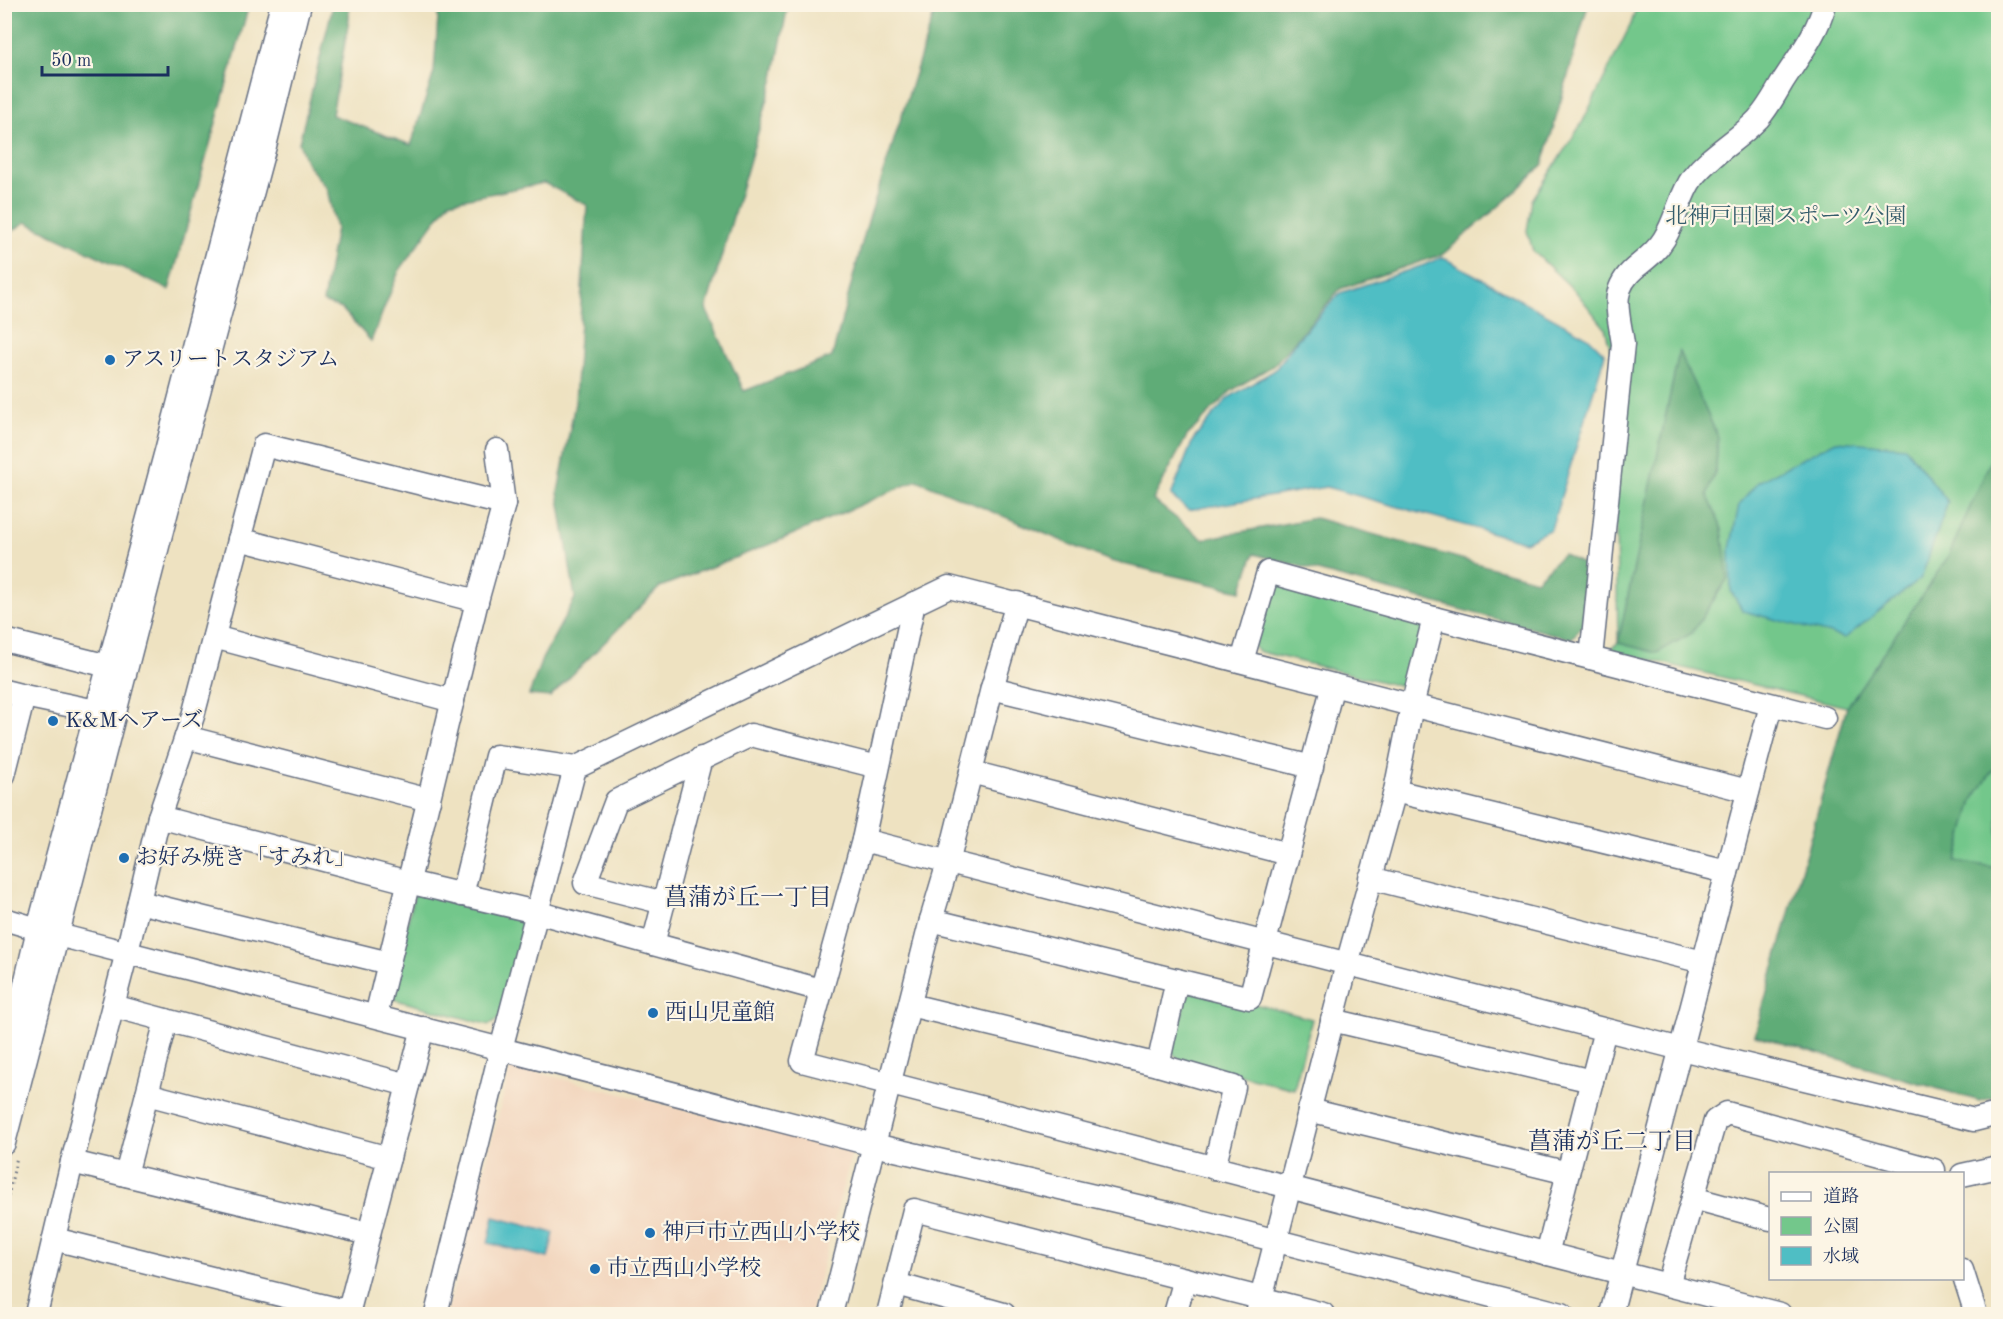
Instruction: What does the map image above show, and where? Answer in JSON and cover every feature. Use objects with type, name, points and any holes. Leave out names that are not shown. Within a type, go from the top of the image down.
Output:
[{"type":"street","points":[[4,1143],[96,711],[282,4]]},
{"type":"street","points":[[4,1066],[48,932],[167,512],[265,146],[300,4]]},
{"type":"street","points":[[1591,658],[1623,344],[1617,304],[1618,289],[1624,277],[1652,255],[1665,239],[1682,194],[1692,178],[1706,162],[1759,117],[1815,31],[1826,4]]},
{"type":"street","points":[[36,1314],[159,817],[186,736],[264,445],[504,504]]},
{"type":"street","points":[[376,1016],[477,602],[504,504],[497,450]]},
{"type":"street","points":[[239,539],[477,602]]},
{"type":"street","points":[[1242,660],[1268,572],[1434,618],[1825,718]]},
{"type":"street","points":[[462,895],[496,756],[575,768],[949,587],[1748,791]]},
{"type":"street","points":[[914,603],[862,840],[802,1061],[1780,1314]]},
{"type":"street","points":[[831,1314],[931,920],[948,863],[992,688],[1017,603]]},
{"type":"street","points":[[1259,1307],[1332,1020],[1395,791],[1412,706],[1434,618]]},
{"type":"street","points":[[213,637],[453,701]]},
{"type":"street","points":[[4,640],[108,666]]},
{"type":"street","points":[[931,920],[1250,998],[1333,685]]},
{"type":"street","points":[[992,688],[1312,767]]},
{"type":"street","points":[[4,775],[14,694],[96,711]]},
{"type":"street","points":[[1611,1314],[1771,705]]},
{"type":"street","points":[[664,903],[585,883],[616,801],[750,735],[878,767]]},
{"type":"street","points":[[186,736],[429,800]]},
{"type":"street","points":[[653,944],[701,758]]},
{"type":"street","points":[[436,1314],[501,1049],[575,768]]},
{"type":"street","points":[[971,772],[1288,854]]},
{"type":"street","points":[[1395,791],[1727,872]]},
{"type":"street","points":[[159,817],[408,882],[536,912],[822,990]]},
{"type":"street","points":[[862,840],[1605,1030],[1974,1120],[1998,1114]]},
{"type":"street","points":[[1370,878],[1703,962]]},
{"type":"street","points":[[139,902],[389,963]]},
{"type":"street","points":[[4,919],[874,1145],[1172,1214],[1562,1314]]},
{"type":"street","points":[[1158,1065],[1177,980]]},
{"type":"street","points":[[909,1005],[1158,1065],[1234,1087],[1214,1168]]},
{"type":"street","points":[[113,1006],[408,1085]]},
{"type":"street","points":[[126,1175],[166,1020]]},
{"type":"street","points":[[1332,1020],[1592,1081]]},
{"type":"street","points":[[54,1239],[349,1313],[423,1028]]},
{"type":"street","points":[[1547,1254],[1605,1030]]},
{"type":"street","points":[[147,1094],[389,1158]]},
{"type":"street","points":[[1309,1110],[1569,1173]]},
{"type":"street","points":[[1668,1285],[1715,1121],[1727,1113],[1941,1172]]},
{"type":"street","points":[[72,1162],[369,1234]]},
{"type":"street","points":[[1964,1175],[1998,1167]]},
{"type":"street","points":[[1693,1198],[1769,1219]]},
{"type":"street","points":[[888,1314],[914,1210],[1185,1279],[1259,1307],[1323,1314]]},
{"type":"street","points":[[1964,1276],[1976,1314]]},
{"type":"street","points":[[1175,1314],[1185,1279]]},
{"type":"street","points":[[896,1284],[1004,1314]]},
{"type":"shaded area","name":"神戸市立西山小学校","points":[[511,1066],[852,1152],[810,1314],[447,1314]]},
{"type":"green space","points":[[5,4],[249,5],[169,290],[26,222],[5,236]]},
{"type":"green space","points":[[333,5],[349,5],[349,20],[332,115],[411,145],[434,72],[439,5],[788,5],[774,78],[706,309],[744,391],[832,357],[866,228],[933,17],[945,5],[1588,5],[1543,164],[1512,195],[1443,254],[1340,289],[1274,365],[1231,391],[1187,436],[1153,500],[1203,539],[1315,518],[1536,580],[1563,554],[1586,566],[1585,624],[1571,639],[1254,554],[1241,591],[1110,561],[917,480],[778,541],[660,587],[550,697],[529,695],[542,659],[575,598],[558,492],[575,403],[587,205],[544,183],[449,202],[399,271],[371,341],[342,309],[323,302],[336,228],[327,189],[306,162],[299,143]]},
{"type":"green space","name":"北神戸田園スポーツ公園","points":[[1637,5],[1998,5],[1998,1096],[1980,1101],[1755,1035],[1847,707],[1608,650],[1618,643],[1613,359],[1605,328],[1577,293],[1533,251],[1527,231],[1532,200],[1582,123],[1631,24]]},
{"type":"green space","points":[[1679,352],[1718,437],[1716,469],[1707,494],[1722,529],[1728,578],[1692,633],[1657,653],[1618,643]]},
{"type":"green space","points":[[1998,444],[1998,762],[1973,800],[1956,861],[1998,868],[1998,1096],[1980,1101],[1755,1035],[1847,707],[1948,557]]},
{"type":"green space","points":[[1279,579],[1426,621],[1408,679],[1399,686],[1257,651],[1253,645],[1270,585]]},
{"type":"green space","points":[[423,890],[525,917],[500,1018],[489,1025],[389,998],[414,895]]},
{"type":"green space","points":[[1195,988],[1312,1019],[1294,1089],[1178,1059],[1172,1052],[1187,996]]},
{"type":"water","points":[[1442,257],[1588,337],[1605,354],[1551,529],[1525,542],[1326,487],[1188,510],[1171,496],[1193,440],[1228,398],[1275,370],[1297,340],[1340,293]]},
{"type":"water","points":[[1836,441],[1905,447],[1948,502],[1921,578],[1845,638],[1743,611],[1731,591],[1730,549],[1739,505],[1758,482]]},
{"type":"water","points":[[494,1217],[554,1233],[548,1258],[488,1243]]},
{"type":"place","name":"アスリートスタジアム","points":[[110,360]]},
{"type":"place","name":"K&Mヘアーズ","points":[[53,721]]},
{"type":"place","name":"お好み焼き「すみれ」","points":[[124,858]]},
{"type":"place","name":"西山児童館","points":[[653,1013]]},
{"type":"place","name":"神戸市立西山小学校","points":[[650,1233]]},
{"type":"place","name":"市立西山小学校","points":[[595,1269]]},
{"type":"district","name":"菖蒲が丘一丁目","points":[[748,899]]},
{"type":"district","name":"菖蒲が丘二丁目","points":[[1612,1143]]}]
